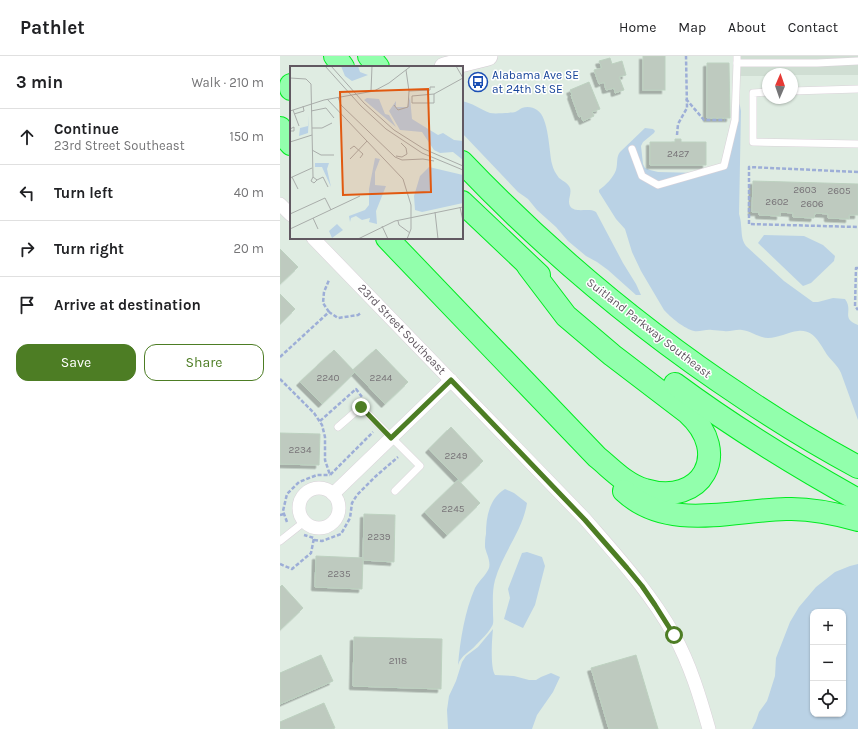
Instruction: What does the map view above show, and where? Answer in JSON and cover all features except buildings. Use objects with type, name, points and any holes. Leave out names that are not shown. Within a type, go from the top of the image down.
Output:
[{"type":"highway","points":[[334,56],[342,66]]},
{"type":"highway","points":[[369,56],[377,66]]},
{"type":"highway","points":[[280,128],[290,143]]},
{"type":"highway","name":"Suitland Parkway Southeast","points":[[463,163],[555,252],[600,292],[650,332],[696,366],[767,414],[858,467]]},
{"type":"highway","points":[[463,203],[528,266],[562,296],[653,369],[740,430],[858,500]]},
{"type":"highway","points":[[388,239],[597,458],[617,486],[645,505],[676,515],[696,516],[800,509],[830,513],[858,520]]},
{"type":"highway","points":[[528,266],[566,316],[612,355],[695,419],[705,434],[709,449],[708,465],[700,478],[690,488],[669,493],[652,492],[636,487],[597,458]]},
{"type":"main road","points":[[448,66],[487,56]]},
{"type":"main road","points":[[280,86],[290,85]]},
{"type":"street","points":[[280,204],[290,214]]},
{"type":"street","name":"23rd Street Southeast","points":[[314,239],[585,520],[642,586],[674,635],[683,653],[695,683],[710,729]]},
{"type":"street","points":[[333,494],[451,380]]},
{"type":"street","points":[[316,488],[329,490],[337,500],[339,506],[337,518],[333,523],[321,528],[309,526],[304,522],[300,517],[298,510],[301,498],[305,493],[316,488]]},
{"type":"lane","points":[[632,149],[642,176],[658,185],[724,166],[735,120],[737,60],[817,63],[858,61]]},
{"type":"lane","points":[[798,92],[858,89]]},
{"type":"lane","points":[[762,92],[753,93],[753,142],[858,144]]},
{"type":"lane","points":[[338,427],[361,407],[420,466],[396,492]]},
{"type":"lane","points":[[280,541],[304,522]]},
{"type":"path","points":[[677,135],[678,124],[686,108],[686,56]]},
{"type":"path","points":[[686,99],[704,120],[735,120]]},
{"type":"path","points":[[858,172],[749,167],[750,224],[858,227]]},
{"type":"path","points":[[858,268],[856,268],[855,306],[858,310]]},
{"type":"path","points":[[329,280],[324,292],[323,303],[329,312],[338,318],[358,315],[361,313]]},
{"type":"path","points":[[280,357],[329,312]]},
{"type":"path","points":[[330,475],[317,475],[299,482],[288,494],[283,511],[288,525],[293,531],[314,538],[314,540],[322,541],[341,534],[350,518],[352,503],[357,495],[405,451]]},
{"type":"path","points":[[280,515],[284,514]]},
{"type":"path","points":[[280,564],[292,569],[311,552],[314,540]]},
{"type":"shaded area","points":[[734,56],[858,56],[858,75],[798,75],[798,68],[762,68],[762,76],[734,76]]},
{"type":"shaded area","points":[[463,101],[490,113],[516,112],[522,108],[528,107],[535,109],[541,114],[548,135],[553,168],[559,178],[567,183],[570,188],[570,206],[575,210],[590,210],[596,212],[641,295],[636,295],[608,270],[586,256],[568,241],[528,199],[518,192],[463,134]]},
{"type":"shaded area","points":[[738,101],[741,111],[739,214],[743,241],[746,246],[784,281],[813,302],[833,298],[845,299],[848,307],[848,317],[858,325],[858,420],[840,371],[813,335],[804,331],[798,331],[768,338],[742,330],[694,331],[682,325],[670,316],[664,310],[641,271],[632,252],[625,229],[616,219],[599,192],[599,190],[615,173],[620,152],[645,128],[653,129],[655,131],[643,142],[641,146],[643,164],[645,168],[658,172],[700,173],[721,166],[730,136],[739,121]]},
{"type":"shaded area","points":[[764,235],[804,236],[823,245],[835,256],[834,261],[811,283],[803,286],[758,243]]},
{"type":"shaded area","points":[[505,489],[514,493],[527,503],[525,513],[502,561],[495,580],[493,593],[493,625],[482,639],[461,659],[458,665],[468,606],[475,588],[489,568],[489,560],[485,547],[488,515],[495,498]]},
{"type":"shaded area","points":[[527,552],[542,557],[545,566],[535,605],[523,628],[504,619],[510,598],[508,589],[522,553]]},
{"type":"shaded area","points":[[858,564],[858,729],[752,729],[759,712],[767,701],[775,676],[776,658],[790,622],[799,607],[816,587],[835,572]]},
{"type":"shaded area","points":[[493,629],[492,660],[495,675],[514,676],[529,680],[536,680],[551,673],[560,677],[553,692],[537,715],[532,729],[448,729],[447,710],[449,696],[462,662],[466,656],[478,647]]},
{"type":"place","name":"Alabama Ave SE at 24th St SE","points":[[478,82]]},
{"type":"route","points":[[361,407],[391,438],[451,380],[585,520],[627,568],[642,586],[674,635]]}]
